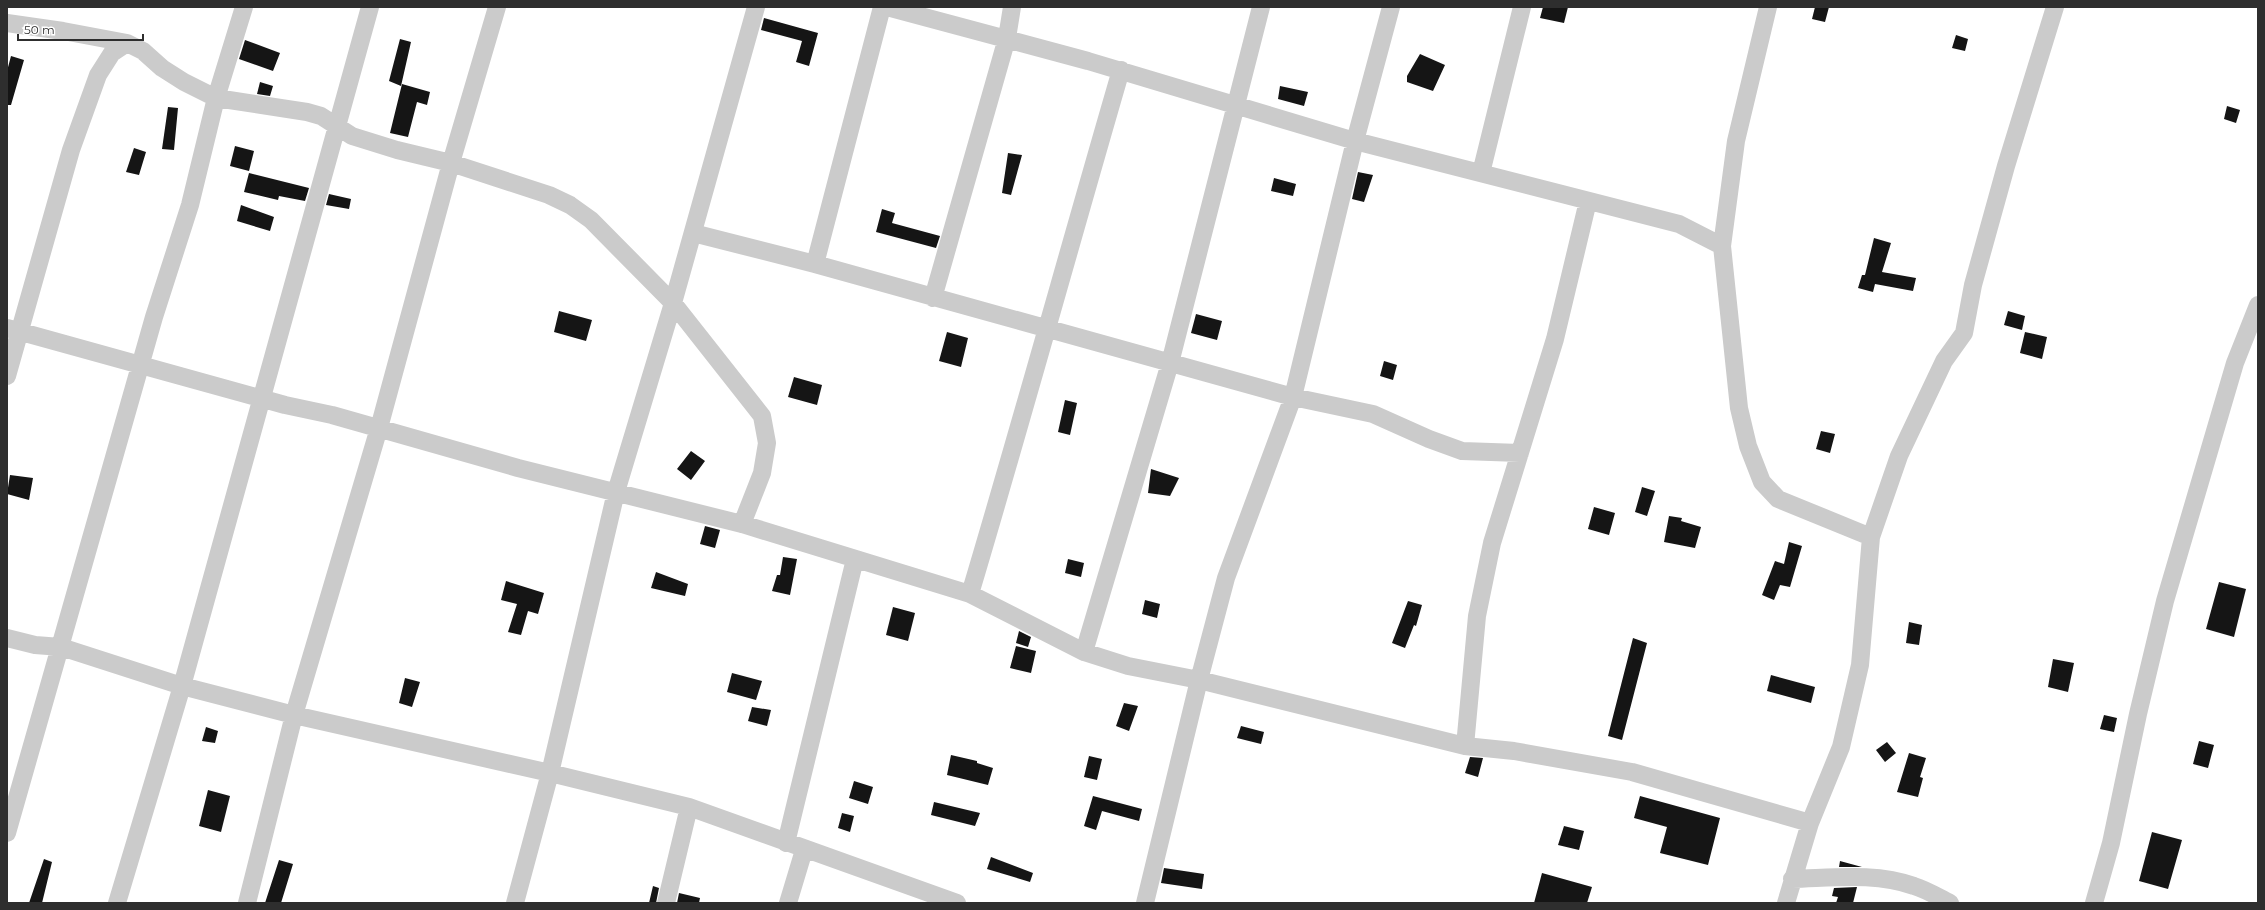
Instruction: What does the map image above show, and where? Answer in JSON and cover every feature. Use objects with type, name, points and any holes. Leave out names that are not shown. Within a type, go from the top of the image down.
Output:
[{"type":"street","points":[[7,833],[11,806],[61,647],[140,364],[190,205],[216,98],[244,7]]},
{"type":"street","points":[[117,903],[182,686],[370,7]]},
{"type":"street","points":[[248,903],[294,715],[379,428],[451,163],[497,7]]},
{"type":"street","points":[[515,903],[550,773],[616,492],[673,303],[756,7]]},
{"type":"street","points":[[815,264],[882,7]]},
{"type":"street","points":[[887,7],[1007,38],[1121,70],[1355,141],[1679,224],[1722,246]]},
{"type":"street","points":[[933,298],[1007,38],[1012,7]]},
{"type":"street","points":[[1084,652],[1170,363],[1261,7]]},
{"type":"street","points":[[1144,903],[1198,680],[1226,578],[1294,397],[1355,141],[1391,7]]},
{"type":"street","points":[[1481,173],[1522,7]]},
{"type":"street","points":[[1768,7],[1736,141],[1722,246],[1739,408],[1748,446],[1762,482],[1778,499],[1871,537]]},
{"type":"street","points":[[1786,903],[1810,823],[1841,747],[1860,665],[1871,537],[1899,456],[1944,362],[1964,332],[1973,285],[2006,166],[2055,7]]},
{"type":"street","points":[[7,23],[63,31],[127,43],[143,51],[162,68],[184,82],[216,98],[307,112],[321,116],[352,136],[397,150],[451,163],[549,195],[570,205],[591,220],[673,303],[762,416],[767,443],[762,473],[742,524]]},
{"type":"street","points":[[7,376],[13,330],[71,150],[98,75],[112,53],[127,43]]},
{"type":"street","points":[[970,594],[1021,425],[1046,330],[1121,70]]},
{"type":"street","points":[[1465,746],[1477,616],[1492,543],[1555,339],[1588,201]]},
{"type":"street","points":[[693,233],[815,264],[1046,330],[1294,397],[1373,414],[1429,439],[1462,451],[1520,453]]},
{"type":"street","points":[[2094,903],[2111,843],[2138,714],[2164,601],[2235,363],[2258,305]]},
{"type":"street","points":[[13,330],[262,399],[379,428],[518,468],[742,524],[970,594],[1084,652],[1128,666],[1198,680],[1465,746],[1514,751],[1632,772],[1810,823]]},
{"type":"street","points":[[786,843],[855,559]]},
{"type":"street","points":[[7,638],[35,645],[61,647],[182,686],[294,715],[550,773],[689,808],[954,902]]},
{"type":"street","points":[[666,903],[689,808]]},
{"type":"street","points":[[788,903],[804,850]]},
{"type":"street","points":[[1792,879],[1860,877],[1886,879],[1914,886],[1941,901]]},
{"type":"building","points":[[1543,7],[1568,7],[1564,23],[1540,18]]},
{"type":"building","points":[[1815,7],[1829,7],[1825,22],[1812,19]]},
{"type":"building","points":[[764,18],[818,33],[809,66],[796,62],[802,41],[761,30]]},
{"type":"building","points":[[1956,35],[1968,39],[1965,51],[1952,48]]},
{"type":"building","points":[[400,39],[411,42],[401,86],[389,81]]},
{"type":"building","points":[[245,40],[280,53],[273,71],[239,59]]},
{"type":"building","points":[[1420,54],[1445,65],[1433,91],[1407,82],[1407,76]]},
{"type":"building","points":[[11,56],[24,60],[11,105],[7,105],[7,71]]},
{"type":"building","points":[[260,82],[273,86],[270,96],[257,94]]},
{"type":"building","points":[[402,84],[430,92],[427,105],[417,102],[408,137],[390,133]]},
{"type":"building","points":[[1280,86],[1308,92],[1304,106],[1278,99]]},
{"type":"building","points":[[2227,106],[2240,110],[2236,123],[2224,119]]},
{"type":"building","points":[[168,107],[178,108],[174,150],[162,149]]},
{"type":"building","points":[[235,146],[254,151],[249,171],[230,166]]},
{"type":"building","points":[[134,148],[146,152],[139,175],[126,172]]},
{"type":"building","points":[[1008,153],[1022,155],[1011,195],[1002,193]]},
{"type":"building","points":[[1358,172],[1373,175],[1364,202],[1352,199]]},
{"type":"building","points":[[249,173],[309,188],[305,201],[279,196],[278,200],[244,192]]},
{"type":"building","points":[[1274,178],[1296,184],[1293,196],[1271,191]]},
{"type":"building","points":[[329,194],[351,199],[349,209],[326,205]]},
{"type":"building","points":[[241,205],[274,217],[270,231],[237,221]]},
{"type":"building","points":[[882,209],[895,213],[892,223],[940,236],[936,248],[876,232]]},
{"type":"building","points":[[1874,238],[1891,243],[1882,272],[1916,278],[1913,291],[1875,284],[1873,292],[1858,288],[1862,275],[1865,275]]},
{"type":"building","points":[[559,311],[592,320],[586,341],[554,332]]},
{"type":"building","points":[[2008,311],[2025,316],[2022,330],[2004,325]]},
{"type":"building","points":[[1196,314],[1222,321],[1217,340],[1191,333]]},
{"type":"building","points":[[947,332],[968,338],[961,367],[939,361]]},
{"type":"building","points":[[2025,332],[2047,337],[2042,359],[2020,353]]},
{"type":"building","points":[[1384,361],[1397,365],[1393,380],[1380,376]]},
{"type":"building","points":[[794,377],[822,385],[817,405],[788,397]]},
{"type":"building","points":[[1065,400],[1077,403],[1070,435],[1058,432]]},
{"type":"building","points":[[1821,431],[1835,434],[1830,453],[1816,449]]},
{"type":"building","points":[[691,451],[705,461],[691,480],[677,469]]},
{"type":"building","points":[[1151,469],[1179,478],[1170,496],[1148,493]]},
{"type":"building","points":[[10,475],[33,478],[29,500],[7,494]]},
{"type":"building","points":[[1642,487],[1655,491],[1647,516],[1635,512]]},
{"type":"building","points":[[1594,507],[1615,513],[1609,535],[1588,529]]},
{"type":"building","points":[[1669,516],[1682,518],[1681,521],[1701,527],[1695,548],[1664,542]]},
{"type":"building","points":[[705,526],[720,530],[715,548],[700,544]]},
{"type":"building","points":[[1789,542],[1802,546],[1790,587],[1780,585],[1774,600],[1762,595],[1775,561],[1784,564]]},
{"type":"building","points":[[783,557],[797,559],[790,595],[772,591],[777,575],[780,575]]},
{"type":"building","points":[[1068,559],[1084,563],[1081,577],[1065,573]]},
{"type":"building","points":[[656,572],[688,584],[685,596],[651,588]]},
{"type":"building","points":[[506,581],[544,593],[538,614],[528,611],[521,635],[508,632],[517,604],[501,600]]},
{"type":"building","points":[[2219,582],[2246,589],[2234,637],[2206,629]]},
{"type":"building","points":[[1145,600],[1160,604],[1157,618],[1142,614]]},
{"type":"building","points":[[1408,601],[1422,605],[1416,626],[1414,625],[1405,648],[1392,643]]},
{"type":"building","points":[[893,607],[915,613],[908,641],[886,635]]},
{"type":"building","points":[[1909,622],[1922,625],[1919,645],[1906,643]]},
{"type":"building","points":[[1019,631],[1031,637],[1028,647],[1016,643]]},
{"type":"building","points":[[1633,638],[1647,643],[1622,740],[1608,736]]},
{"type":"building","points":[[1016,646],[1036,651],[1031,673],[1010,668]]},
{"type":"building","points":[[2053,659],[2074,663],[2068,692],[2048,687]]},
{"type":"building","points":[[732,673],[762,681],[756,700],[727,692]]},
{"type":"building","points":[[1771,675],[1815,687],[1811,703],[1767,691]]},
{"type":"building","points":[[405,678],[420,682],[412,707],[399,703]]},
{"type":"building","points":[[1124,703],[1138,706],[1129,731],[1116,726]]},
{"type":"building","points":[[752,707],[771,710],[767,726],[748,721]]},
{"type":"building","points":[[2104,715],[2117,718],[2114,732],[2100,729]]},
{"type":"building","points":[[1241,726],[1264,732],[1261,744],[1237,738]]},
{"type":"building","points":[[206,727],[218,731],[215,743],[202,741]]},
{"type":"building","points":[[2199,741],[2214,745],[2208,768],[2193,764]]},
{"type":"building","points":[[1887,742],[1896,753],[1885,762],[1876,750]]},
{"type":"building","points":[[1909,753],[1926,758],[1920,777],[1923,778],[1918,797],[1897,792]]},
{"type":"building","points":[[951,755],[977,761],[977,763],[993,768],[988,785],[947,775]]},
{"type":"building","points":[[1089,756],[1102,759],[1097,780],[1084,777]]},
{"type":"building","points":[[1470,757],[1483,758],[1478,777],[1465,773]]},
{"type":"building","points":[[854,781],[873,787],[868,804],[849,798]]},
{"type":"building","points":[[208,790],[230,796],[221,832],[199,826]]},
{"type":"building","points":[[1093,796],[1142,809],[1139,821],[1102,811],[1096,830],[1084,826]]},
{"type":"building","points":[[1640,796],[1720,818],[1708,865],[1660,853],[1667,827],[1634,818]]},
{"type":"building","points":[[934,802],[980,813],[975,826],[931,815]]},
{"type":"building","points":[[842,813],[854,816],[850,832],[838,828]]},
{"type":"building","points":[[1564,826],[1584,831],[1579,850],[1558,845]]},
{"type":"building","points":[[2152,832],[2182,840],[2168,889],[2139,881]]},
{"type":"building","points":[[991,857],[1033,873],[1030,882],[987,869]]},
{"type":"building","points":[[44,859],[52,862],[42,903],[29,903]]},
{"type":"building","points":[[279,860],[293,864],[281,903],[265,903]]},
{"type":"building","points":[[1840,861],[1862,867],[1839,867]]},
{"type":"building","points":[[1164,868],[1204,874],[1202,889],[1161,883]]},
{"type":"building","points":[[1542,873],[1592,887],[1587,903],[1534,903]]},
{"type":"building","points":[[653,886],[659,888],[656,903],[649,903]]},
{"type":"building","points":[[1857,887],[1853,903],[1836,903],[1838,897],[1832,896],[1834,888]]},
{"type":"building","points":[[679,893],[700,898],[699,903],[677,903]]}]
